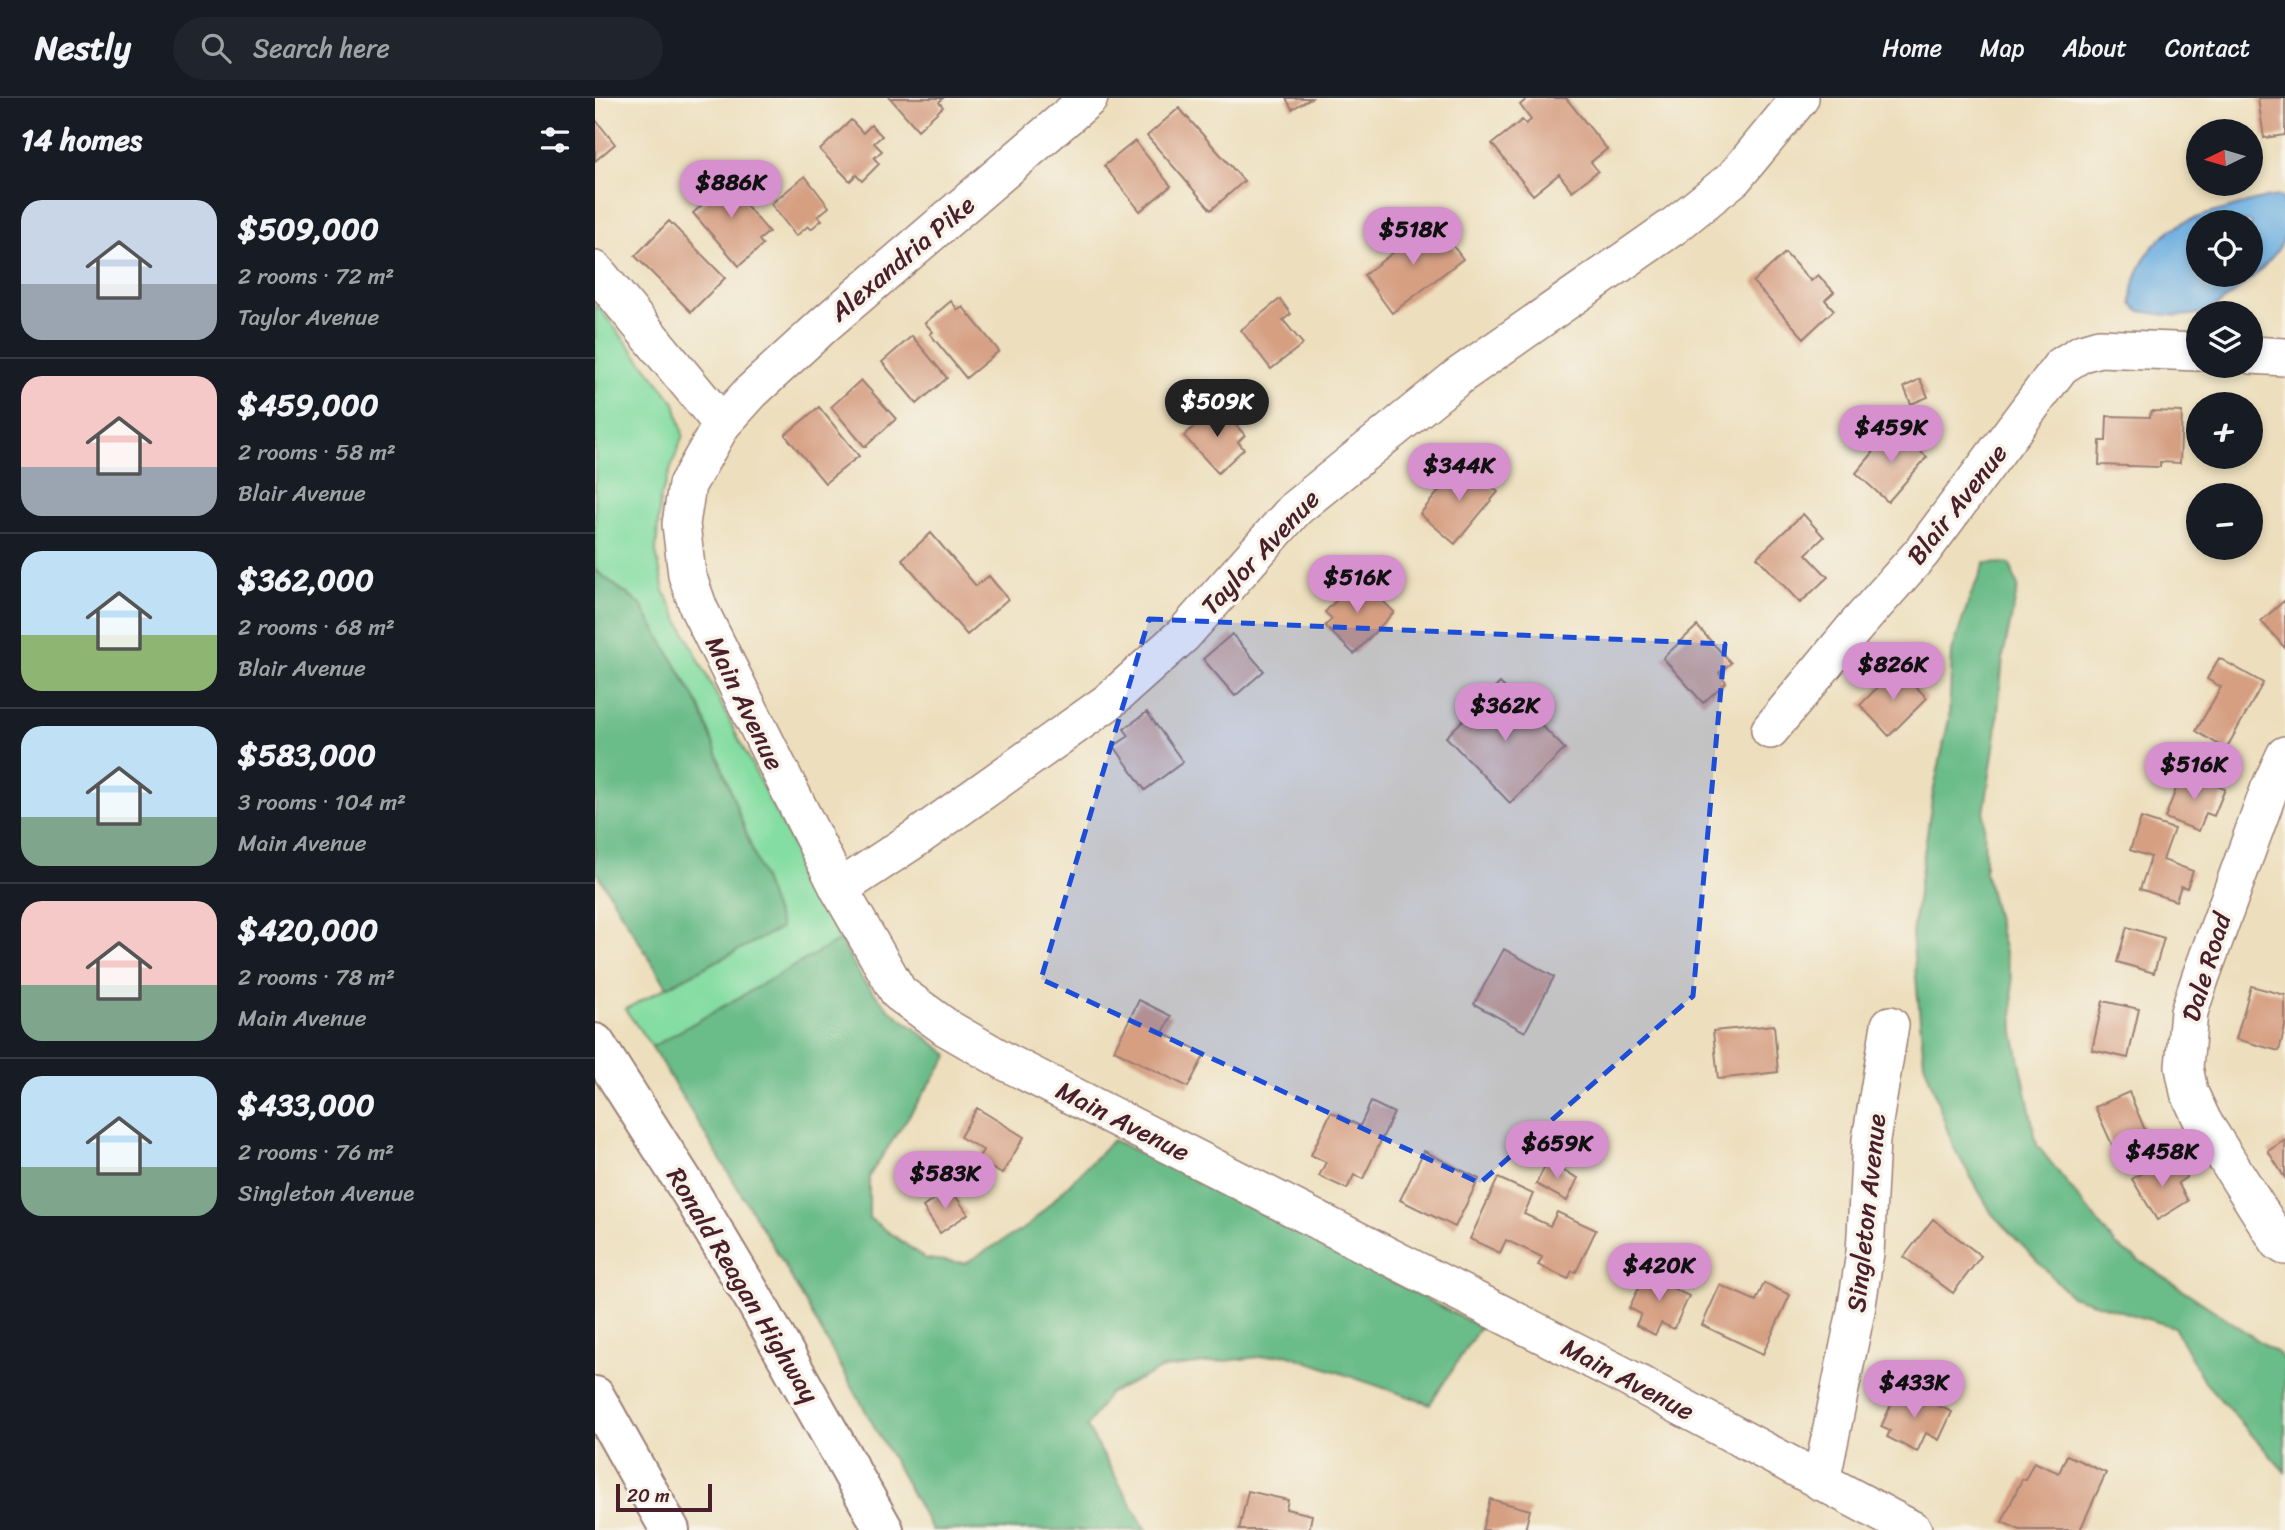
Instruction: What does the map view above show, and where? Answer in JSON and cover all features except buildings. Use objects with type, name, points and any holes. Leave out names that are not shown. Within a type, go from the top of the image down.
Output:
[{"type":"highway","name":"Ronald Reagan Highway","points":[[595,1043],[692,1195],[754,1299],[884,1530]]},
{"type":"highway","points":[[595,1396],[670,1530]]},
{"type":"street","name":"Alexandria Pike","points":[[722,424],[751,392],[825,324],[1089,98]]},
{"type":"street","name":"Taylor Avenue","points":[[839,889],[918,837],[1108,702],[1183,635],[1296,508],[1459,376],[1674,226],[1734,178],[1800,98]]},
{"type":"street","points":[[595,270],[722,424]]},
{"type":"street","name":"Blair Avenue","points":[[1770,730],[1921,553],[2061,366],[2082,353],[2099,348],[2186,351]]},
{"type":"street","points":[[2263,356],[2285,357]]},
{"type":"street","name":"Main Avenue","points":[[722,424],[687,485],[681,524],[687,575],[699,609],[723,660],[839,889],[899,993],[947,1028],[1008,1063],[1626,1377],[1913,1530]]},
{"type":"street","name":"Dale Road","points":[[2285,755],[2269,790],[2189,1012],[2184,1067],[2189,1092],[2203,1122],[2279,1242],[2285,1246]]},
{"type":"street","name":"Singleton Avenue","points":[[1821,1482],[1851,1343],[1865,1253],[1871,1140],[1890,1025]]},
{"type":"highlighted area","points":[[1149,619],[1725,644],[1693,996],[1480,1183],[1041,979]]},
{"type":"green space","points":[[595,303],[675,403],[683,435],[660,499],[656,552],[664,591],[840,940],[652,1047],[625,1009],[781,927],[641,605],[595,570]]},
{"type":"green space","points":[[1985,563],[2010,564],[2018,587],[2003,656],[1996,734],[1984,813],[1985,872],[2012,981],[2014,1033],[2037,1145],[2116,1245],[2285,1361],[2285,1472],[2204,1381],[2174,1327],[2071,1296],[1992,1214],[1953,1146],[1924,1062],[1912,934],[1933,793],[1949,719],[1952,652],[1970,597]]},
{"type":"green space","points":[[595,570],[641,605],[700,707],[781,928],[667,987],[595,870]]},
{"type":"green space","points":[[840,940],[863,981],[889,1009],[949,1055],[869,1176],[869,1218],[926,1259],[965,1263],[1028,1226],[1113,1140],[1209,1186],[1480,1327],[1430,1404],[1286,1354],[1163,1368],[1108,1394],[1087,1427],[1146,1530],[932,1530],[782,1261],[652,1047]]},
{"type":"water","points":[[2281,196],[2284,209],[2285,234],[2274,255],[2263,267],[2263,210],[2221,210]]},
{"type":"water","points":[[2186,222],[2186,287],[2241,287],[2223,301],[2186,301],[2186,315],[2139,311],[2132,304],[2139,269],[2152,247]]}]
